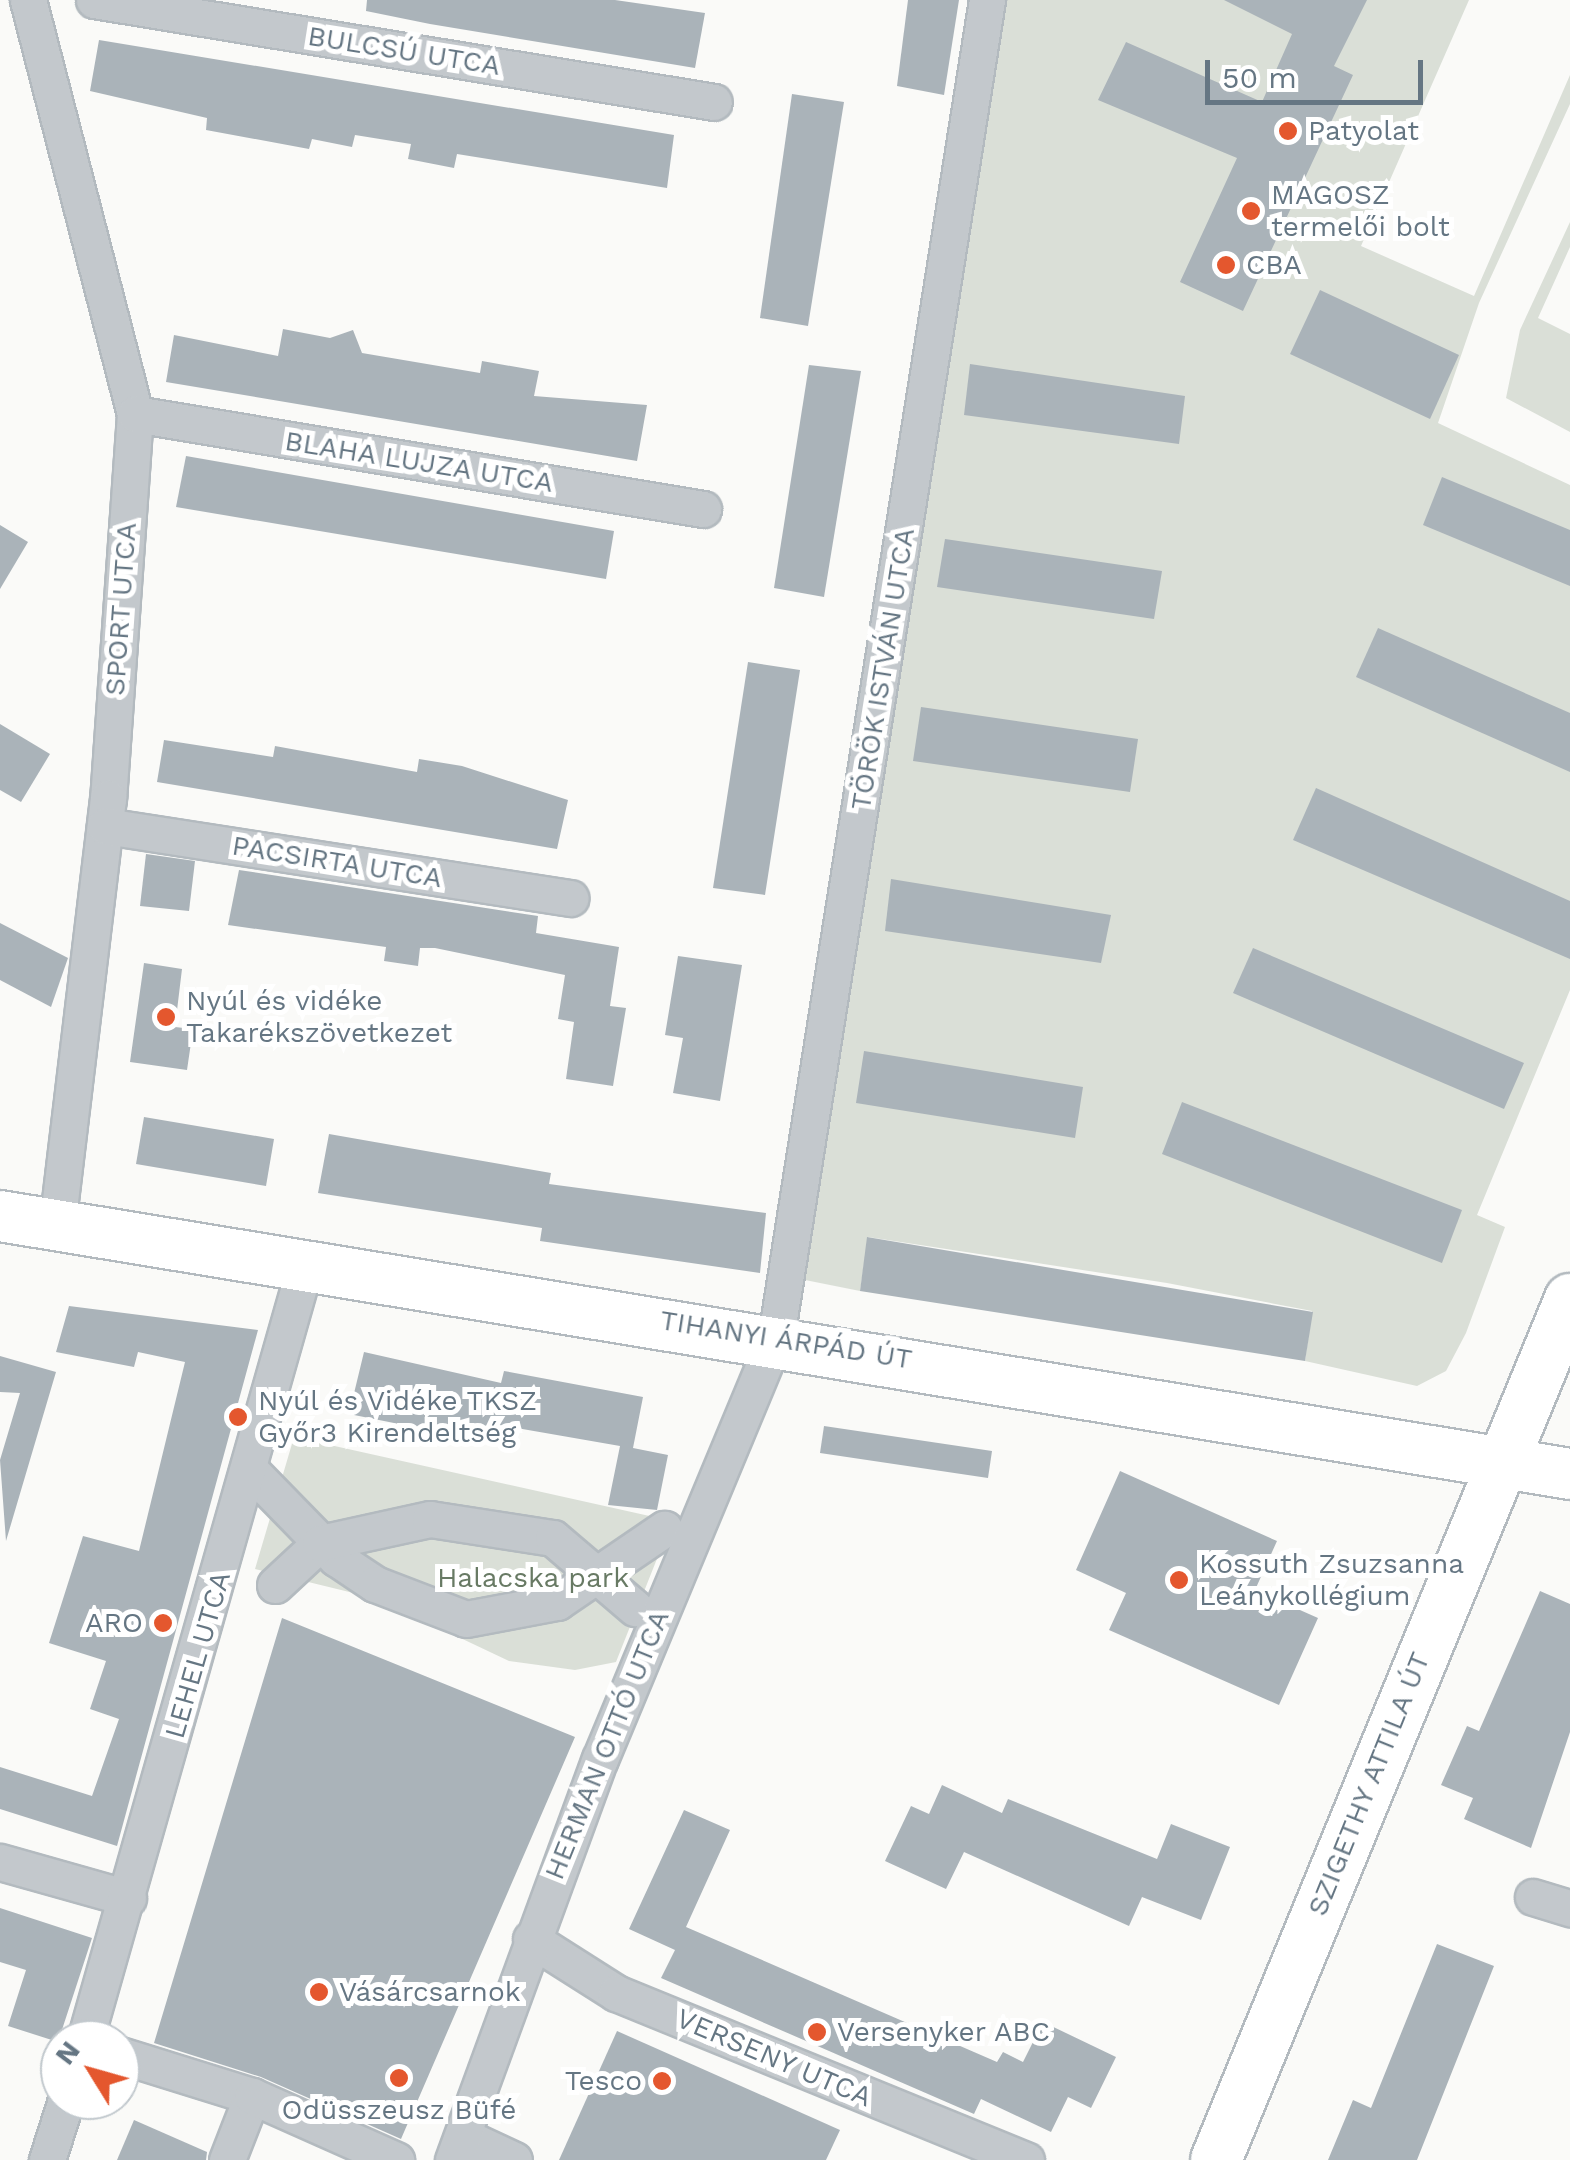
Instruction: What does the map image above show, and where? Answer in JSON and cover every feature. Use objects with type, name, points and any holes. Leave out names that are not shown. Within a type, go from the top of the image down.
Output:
[{"type":"street","name":"SPORT UTCA","points":[[28,0],[135,414],[105,826],[57,1228]]},
{"type":"street","name":"BULCSÚ UTCA","points":[[94,0],[714,102]]},
{"type":"street","name":"TÖRÖK ISTVÁN UTCA","points":[[776,1336],[987,0]]},
{"type":"street","name":"BLAHA LUJZA UTCA","points":[[135,414],[703,509]]},
{"type":"street","name":"PACSIRTA UTCA","points":[[105,826],[570,898]]},
{"type":"street","name":"TIHANYI ÁRPÁD ÚT","points":[[0,1216],[304,1269],[776,1336],[1570,1474]]},
{"type":"street","name":"LEHEL UTCA","points":[[91,2020],[251,1471],[304,1269]]},
{"type":"street","name":"SZIGETHY ATTILA ÚT","points":[[1216,2160],[1570,1299]]},
{"type":"street","name":"HERMAN OTTÓ UTCA","points":[[459,2148],[531,1939],[776,1336]]},
{"type":"street","points":[[251,1471],[320,1543],[375,1584],[466,1619],[557,1602],[603,1576],[664,1529]]},
{"type":"street","points":[[275,1586],[320,1543],[430,1520],[495,1524],[553,1538],[603,1576],[635,1608]]},
{"type":"street","points":[[0,1862],[128,1898]]},
{"type":"street","points":[[1532,1897],[1570,1908]]},
{"type":"street","name":"VERSENY UTCA","points":[[531,1939],[616,1993],[1026,2160]]},
{"type":"street","points":[[140,2061],[252,2096],[396,2160]]},
{"type":"street","points":[[227,2160],[252,2096]]},
{"type":"street","points":[[47,2160],[60,2120]]},
{"type":"street","points":[[459,2148],[514,2160]]},
{"type":"green space","points":[[1000,0],[1469,0],[1361,246],[1474,296],[1570,75],[1570,104],[1479,303],[1438,423],[1570,485],[1570,990],[1477,1215],[1505,1227],[1466,1333],[1446,1371],[1417,1386],[1305,1361],[1312,1311],[1167,1283],[868,1237],[860,1291],[805,1280]]},
{"type":"green space","points":[[1570,222],[1570,247],[1538,318],[1570,334],[1570,432],[1506,398],[1520,330]]},
{"type":"green space","name":"Halacska park","points":[[294,1437],[672,1521],[616,1662],[575,1670],[509,1661],[378,1599],[255,1569]]},
{"type":"building","points":[[367,0],[615,0],[705,13],[695,68],[366,11]]},
{"type":"building","points":[[908,0],[959,0],[944,95],[897,86]]},
{"type":"building","points":[[1224,0],[1367,0],[1334,66],[1353,75],[1243,311],[1180,282],[1237,158],[1098,100],[1126,42],[1262,102],[1292,34]]},
{"type":"building","points":[[99,40],[674,135],[667,188],[457,154],[454,168],[408,159],[411,144],[355,135],[352,147],[312,139],[309,149],[206,130],[207,118],[90,91]]},
{"type":"building","points":[[792,94],[844,102],[808,326],[760,318]]},
{"type":"building","points":[[1320,290],[1459,355],[1430,419],[1290,354]]},
{"type":"building","points":[[283,329],[330,338],[353,330],[362,353],[480,373],[482,361],[539,371],[534,396],[647,405],[637,461],[166,382],[174,335],[278,356]]},
{"type":"building","points":[[970,364],[1185,396],[1179,444],[964,415]]},
{"type":"building","points":[[809,365],[861,371],[824,597],[774,588]]},
{"type":"building","points":[[186,456],[614,531],[606,579],[176,507]]},
{"type":"building","points":[[1442,477],[1570,530],[1570,586],[1423,525]]},
{"type":"building","points":[[0,525],[28,542],[0,589]]},
{"type":"building","points":[[945,539],[1162,571],[1154,619],[937,587]]},
{"type":"building","points":[[1378,628],[1570,713],[1570,772],[1356,677]]},
{"type":"building","points":[[748,662],[800,670],[765,895],[713,888]]},
{"type":"building","points":[[921,707],[1138,739],[1130,792],[913,761]]},
{"type":"building","points":[[0,724],[50,754],[21,802],[0,790]]},
{"type":"building","points":[[164,740],[273,757],[275,746],[417,772],[419,759],[462,766],[568,800],[557,849],[157,782]]},
{"type":"building","points":[[1316,788],[1570,901],[1570,959],[1293,840]]},
{"type":"building","points":[[146,854],[195,861],[189,911],[140,906]]},
{"type":"building","points":[[239,870],[538,916],[536,933],[619,947],[610,1006],[626,1008],[613,1086],[566,1079],[574,1022],[558,1019],[565,975],[435,948],[420,948],[418,966],[384,961],[386,947],[228,925]]},
{"type":"building","points":[[891,879],[1111,915],[1101,963],[885,931]]},
{"type":"building","points":[[0,923],[68,958],[51,1007],[0,980]]},
{"type":"building","points":[[1253,948],[1524,1063],[1504,1109],[1233,993]]},
{"type":"building","points":[[678,956],[742,965],[720,1101],[673,1093],[683,1038],[665,1035]]},
{"type":"building","name":"Nyúl és vidéke Takarékszövetkezet","points":[[144,963],[182,969],[175,1027],[193,1029],[187,1070],[130,1062]]},
{"type":"building","points":[[864,1051],[1083,1087],[1075,1138],[856,1103]]},
{"type":"building","points":[[1182,1102],[1462,1210],[1442,1263],[1162,1154]]},
{"type":"building","points":[[144,1117],[274,1139],[266,1186],[136,1164]]},
{"type":"building","points":[[329,1134],[551,1173],[549,1184],[766,1213],[760,1273],[540,1241],[542,1228],[318,1193]]},
{"type":"building","points":[[867,1237],[1313,1312],[1305,1361],[860,1291]]},
{"type":"building","points":[[69,1306],[258,1330],[117,1846],[0,1809],[0,1767],[92,1796],[119,1719],[90,1709],[106,1661],[49,1643],[83,1536],[139,1551],[185,1362],[138,1352],[134,1367],[56,1352]]},
{"type":"building","points":[[364,1352],[501,1383],[504,1371],[643,1397],[633,1448],[668,1455],[657,1510],[608,1505],[620,1446],[493,1424],[489,1442],[349,1414]]},
{"type":"building","points":[[0,1356],[56,1372],[6,1541],[0,1460],[20,1393],[0,1392]]},
{"type":"building","points":[[824,1426],[992,1451],[988,1478],[820,1453]]},
{"type":"building","name":"Kossuth Zsuzsanna Leánykollégium","points":[[1120,1471],[1277,1541],[1255,1590],[1318,1618],[1279,1705],[1109,1630],[1126,1593],[1076,1570]]},
{"type":"building","points":[[1540,1591],[1570,1604],[1570,1732],[1531,1848],[1464,1819],[1473,1798],[1441,1785],[1467,1726],[1479,1731]]},
{"type":"building","points":[[282,1618],[575,1737],[401,2139],[261,2077],[154,2043]]},
{"type":"building","points":[[942,1785],[1002,1813],[1008,1799],[1157,1859],[1171,1824],[1230,1847],[1201,1920],[1142,1897],[1129,1926],[964,1852],[946,1889],[885,1861],[911,1806],[929,1814]]},
{"type":"building","points":[[684,1810],[730,1830],[686,1927],[997,2062],[1003,2052],[1023,2062],[1043,2022],[1116,2057],[1091,2108],[1068,2097],[1051,2132],[981,2099],[974,2114],[661,1978],[675,1950],[629,1929]]},
{"type":"building","points":[[0,1908],[92,1938],[65,2020],[40,2020],[40,2036],[8,2026],[26,1970],[0,1962]]},
{"type":"building","points":[[1437,1944],[1494,1966],[1417,2160],[1328,2160],[1353,2100],[1371,2108]]},
{"type":"building","name":"Tesco","points":[[617,2031],[840,2130],[826,2160],[559,2160]]},
{"type":"building","points":[[134,2120],[207,2152],[206,2160],[117,2160]]},
{"type":"place","name":"Patyolat","points":[[1288,131]]},
{"type":"place","name":"MAGOSZ termelői bolt","points":[[1251,211]]},
{"type":"place","name":"CBA","points":[[1226,265]]},
{"type":"place","name":"Nyúl és vidéke Takarékszövetkezet","points":[[166,1017]]},
{"type":"place","name":"Nyúl és Vidéke TKSZ Győr3 Kirendeltség","points":[[238,1417]]},
{"type":"place","name":"Kossuth Zsuzsanna Leánykollégium","points":[[1179,1580]]},
{"type":"place","name":"ARO","points":[[163,1623]]},
{"type":"place","name":"Vásárcsarnok","points":[[319,1992]]},
{"type":"place","name":"Versenyker ABC","points":[[817,2032]]},
{"type":"place","name":"Odüsszeusz Büfé","points":[[399,2078]]},
{"type":"place","name":"Tesco","points":[[662,2081]]}]
